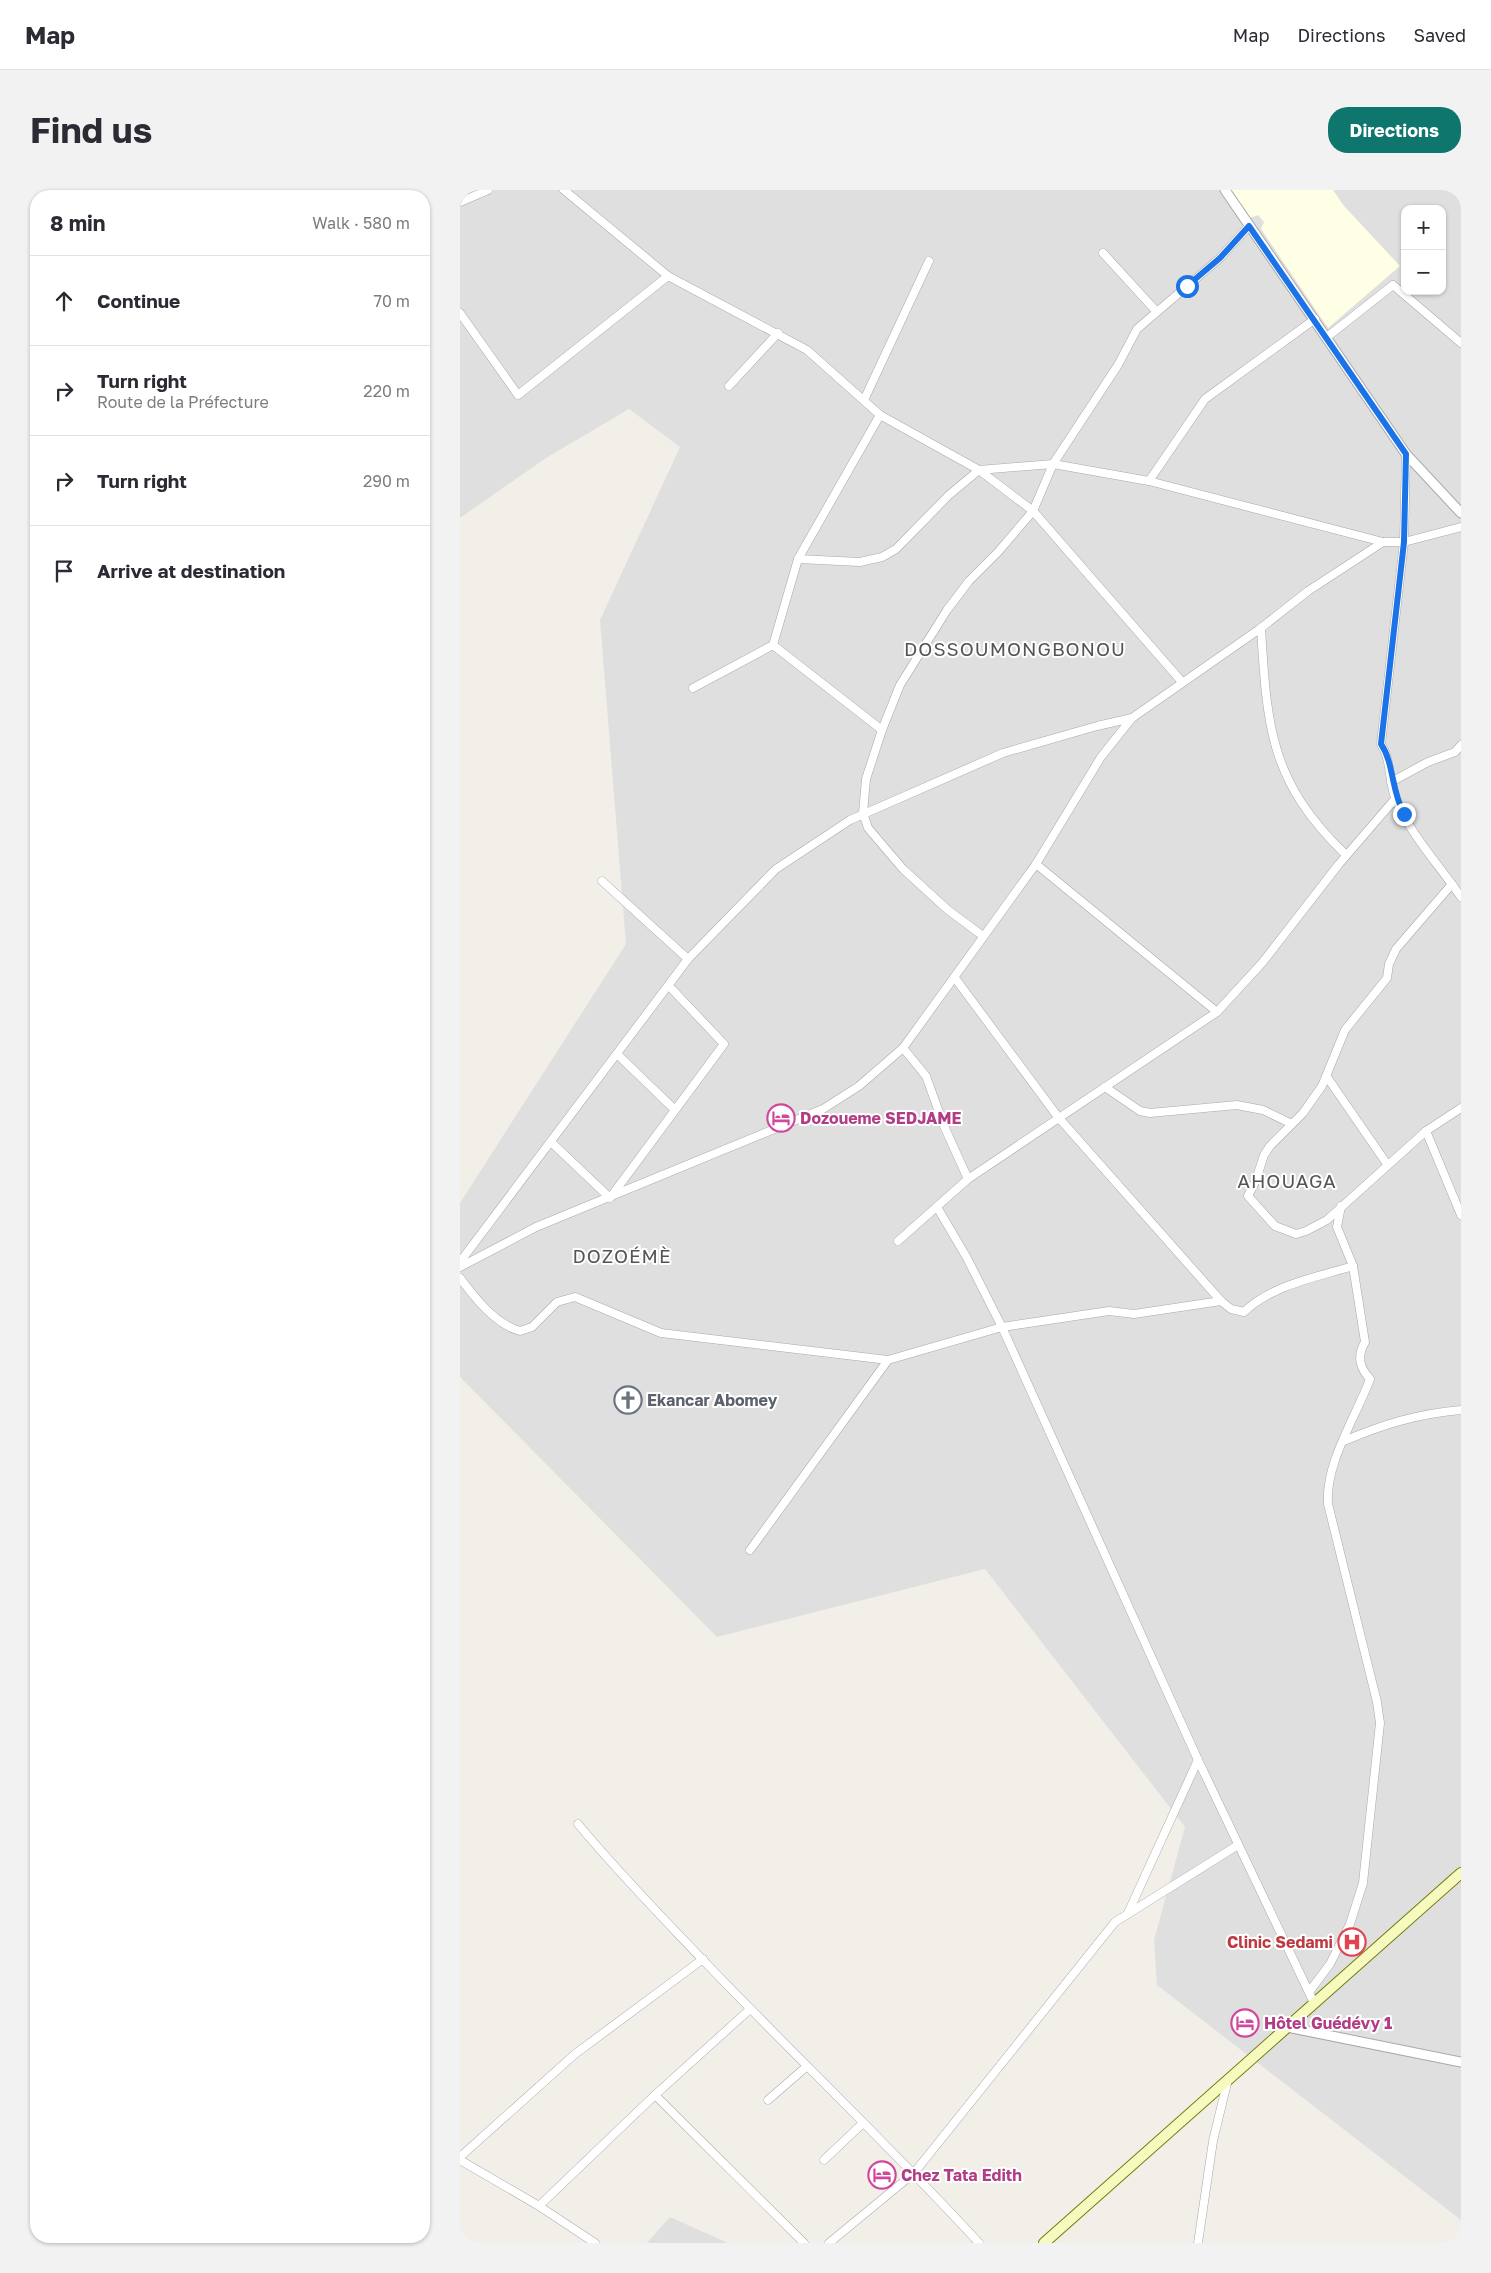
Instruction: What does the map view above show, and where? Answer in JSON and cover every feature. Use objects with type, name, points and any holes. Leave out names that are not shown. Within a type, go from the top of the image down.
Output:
[{"type":"main road","points":[[1044,2243],[1461,1873]]},
{"type":"street","points":[[460,202],[488,190]]},
{"type":"street","points":[[564,190],[668,276],[778,333],[806,350],[880,415],[979,470],[1033,510],[1182,682]]},
{"type":"street","points":[[1225,190],[1406,454],[1461,513]]},
{"type":"street","points":[[983,936],[948,910],[903,870],[868,828],[863,813],[866,779],[882,730],[900,685],[947,610],[969,581],[1033,510],[1052,464],[1112,373],[1137,329],[1220,258],[1249,226]]},
{"type":"street","points":[[1103,253],[1156,311]]},
{"type":"street","points":[[864,400],[929,261]]},
{"type":"street","points":[[460,314],[518,395],[668,276]]},
{"type":"street","points":[[1327,337],[1393,285],[1461,343]]},
{"type":"street","points":[[1149,481],[1205,399],[1315,319]]},
{"type":"street","points":[[729,386],[778,333]]},
{"type":"street","points":[[693,688],[773,645],[798,559],[880,415]]},
{"type":"street","points":[[1406,454],[1404,542],[1381,744],[1387,754],[1396,799],[1423,846],[1461,896]]},
{"type":"street","points":[[798,559],[860,562],[882,557],[896,549],[949,495],[979,470],[1052,464],[1149,481],[1383,542],[1404,542],[1461,528]]},
{"type":"street","points":[[460,1267],[536,1227],[822,1109],[859,1086],[903,1048],[955,978],[983,936],[1036,864],[1101,756],[1132,718],[1261,628],[1308,591],[1383,542]]},
{"type":"street","points":[[1261,628],[1265,698],[1271,734],[1279,760],[1313,820],[1346,855]]},
{"type":"street","points":[[773,645],[882,730]]},
{"type":"street","points":[[460,1262],[688,959],[776,869],[863,813],[1003,753],[1132,718]]},
{"type":"street","points":[[1392,782],[1428,762],[1455,752],[1461,745]]},
{"type":"street","points":[[898,1242],[968,1179],[1217,1012],[1262,963],[1346,855],[1396,799]]},
{"type":"street","points":[[1036,864],[1217,1012]]},
{"type":"street","points":[[602,881],[688,959]]},
{"type":"street","points":[[1452,884],[1396,949],[1389,964],[1387,978],[1345,1030],[1327,1077],[1314,1098],[1264,1155],[1256,1180],[1248,1196],[1275,1226],[1296,1234],[1327,1220],[1387,1164],[1426,1132],[1461,1108]]},
{"type":"street","points":[[955,978],[1058,1117],[1231,1309],[1244,1312],[1253,1304],[1281,1289],[1353,1266]]},
{"type":"street","points":[[610,1198],[674,1109],[724,1044],[669,986]]},
{"type":"street","points":[[903,1048],[926,1076],[944,1126],[968,1179]]},
{"type":"street","points":[[617,1054],[674,1109]]},
{"type":"street","points":[[1327,1077],[1387,1164]]},
{"type":"street","points":[[1105,1087],[1140,1110],[1150,1113],[1237,1105],[1263,1110],[1292,1124]]},
{"type":"street","points":[[1426,1132],[1461,1215]]},
{"type":"street","points":[[551,1142],[610,1198]]},
{"type":"street","points":[[1309,1992],[1330,1964],[1357,1904],[1363,1883],[1379,1747],[1380,1713],[1328,1504],[1329,1483],[1370,1379],[1361,1369],[1360,1352],[1365,1342],[1353,1266],[1336,1227],[1341,1206]]},
{"type":"street","points":[[937,1207],[967,1258],[1002,1327],[1198,1760],[1314,2003]]},
{"type":"street","points":[[460,1278],[486,1308],[508,1326],[520,1331],[532,1327],[557,1302],[575,1297],[660,1333],[888,1360],[1002,1327],[1109,1311],[1134,1314],[1222,1301]]},
{"type":"street","points":[[750,1550],[888,1360]]},
{"type":"street","points":[[1344,1441],[1398,1420],[1426,1413],[1461,1410]]},
{"type":"street","points":[[1128,1913],[1198,1760]]},
{"type":"street","points":[[578,1824],[613,1866],[749,2010],[914,2173],[979,2243]]},
{"type":"street","points":[[829,2243],[914,2173],[1115,1922],[1238,1845]]},
{"type":"street","points":[[595,2243],[539,2206],[460,2159],[574,2054],[702,1959]]},
{"type":"street","points":[[539,2206],[655,2095],[749,2010]]},
{"type":"street","points":[[1287,2027],[1461,2062]]},
{"type":"street","points":[[768,2100],[806,2067]]},
{"type":"street","points":[[1198,2243],[1213,2141],[1228,2079]]},
{"type":"street","points":[[655,2095],[804,2243]]},
{"type":"street","points":[[824,2160],[864,2123]]},
{"type":"shaded area","points":[[460,190],[1461,190],[1461,2220],[1157,1985],[1154,1940],[1185,1827],[985,1569],[717,1637],[460,1377],[460,1203],[626,944],[600,620],[680,447],[629,409],[546,458],[460,518]]},
{"type":"shaded area","points":[[1230,190],[1333,190],[1344,206],[1400,266],[1328,328],[1261,229],[1264,222],[1258,215],[1250,218]]},
{"type":"shaded area","points":[[670,2217],[728,2243],[647,2243]]},
{"type":"place","name":"Dozoueme SEDJAME","points":[[781,1118]]},
{"type":"place","name":"Ekancar Abomey","points":[[628,1400]]},
{"type":"place","name":"Clinic Sedami","points":[[1352,1942]]},
{"type":"place","name":"Hôtel Guédévy 1","points":[[1245,2023]]},
{"type":"place","name":"Chez Tata Edith","points":[[882,2175]]},
{"type":"district","name":"DOSSOUMONGBONOU","points":[[1015,648]]},
{"type":"district","name":"AHOUAGA","points":[[1287,1180]]},
{"type":"district","name":"DOZOÉMÈ","points":[[622,1255]]},
{"type":"route","points":[[1187,286],[1220,258],[1249,226],[1406,454],[1404,542],[1381,744],[1387,754],[1396,799],[1404,814]]}]
